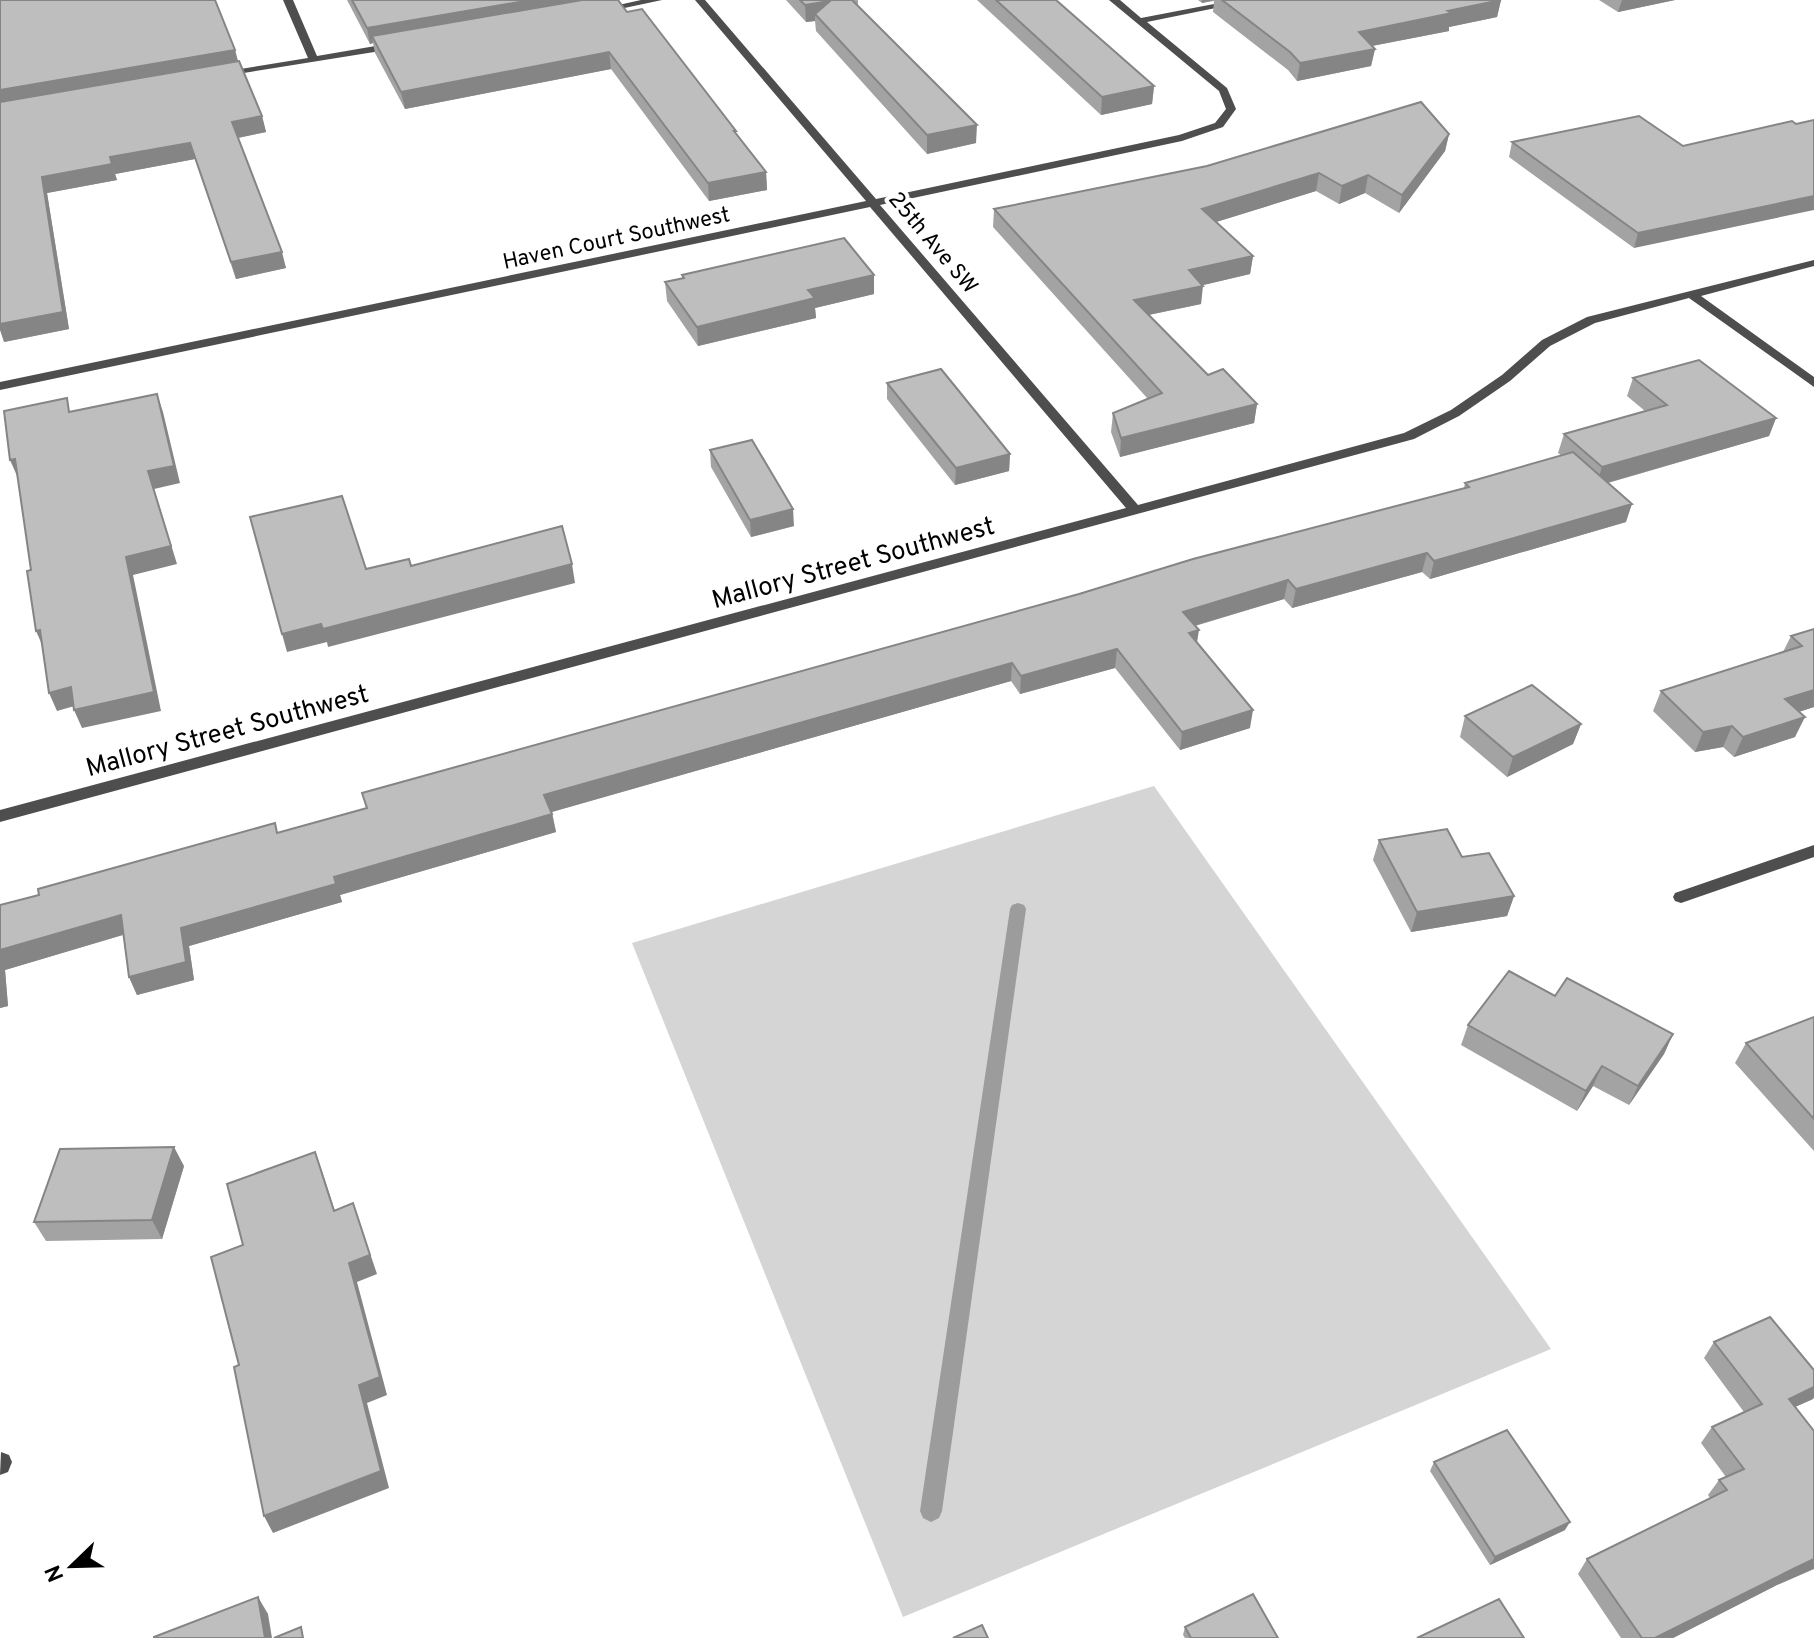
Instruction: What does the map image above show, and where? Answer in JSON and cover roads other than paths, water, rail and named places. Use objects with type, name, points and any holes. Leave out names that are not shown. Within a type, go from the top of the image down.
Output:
[{"type":"street","points":[[288,0],[313,59]]},
{"type":"street","points":[[594,11],[657,0]]},
{"type":"street","name":"25th Ave SW","points":[[700,0],[1136,511]]},
{"type":"street","points":[[1114,0],[1139,21],[1250,0]]},
{"type":"street","name":"Haven Court Southwest","points":[[0,386],[1182,138],[1219,125],[1231,109],[1223,90],[1139,21]]},
{"type":"street","points":[[211,77],[407,43]]},
{"type":"street","name":"Mallory Street Southwest","points":[[0,816],[1409,436],[1455,413],[1506,378],[1546,343],[1591,320],[1814,263]]},
{"type":"street","points":[[1691,294],[1814,383]]},
{"type":"street","points":[[1681,897],[1814,851]]},
{"type":"waterway","points":[[931,1511],[1018,909]]}]
